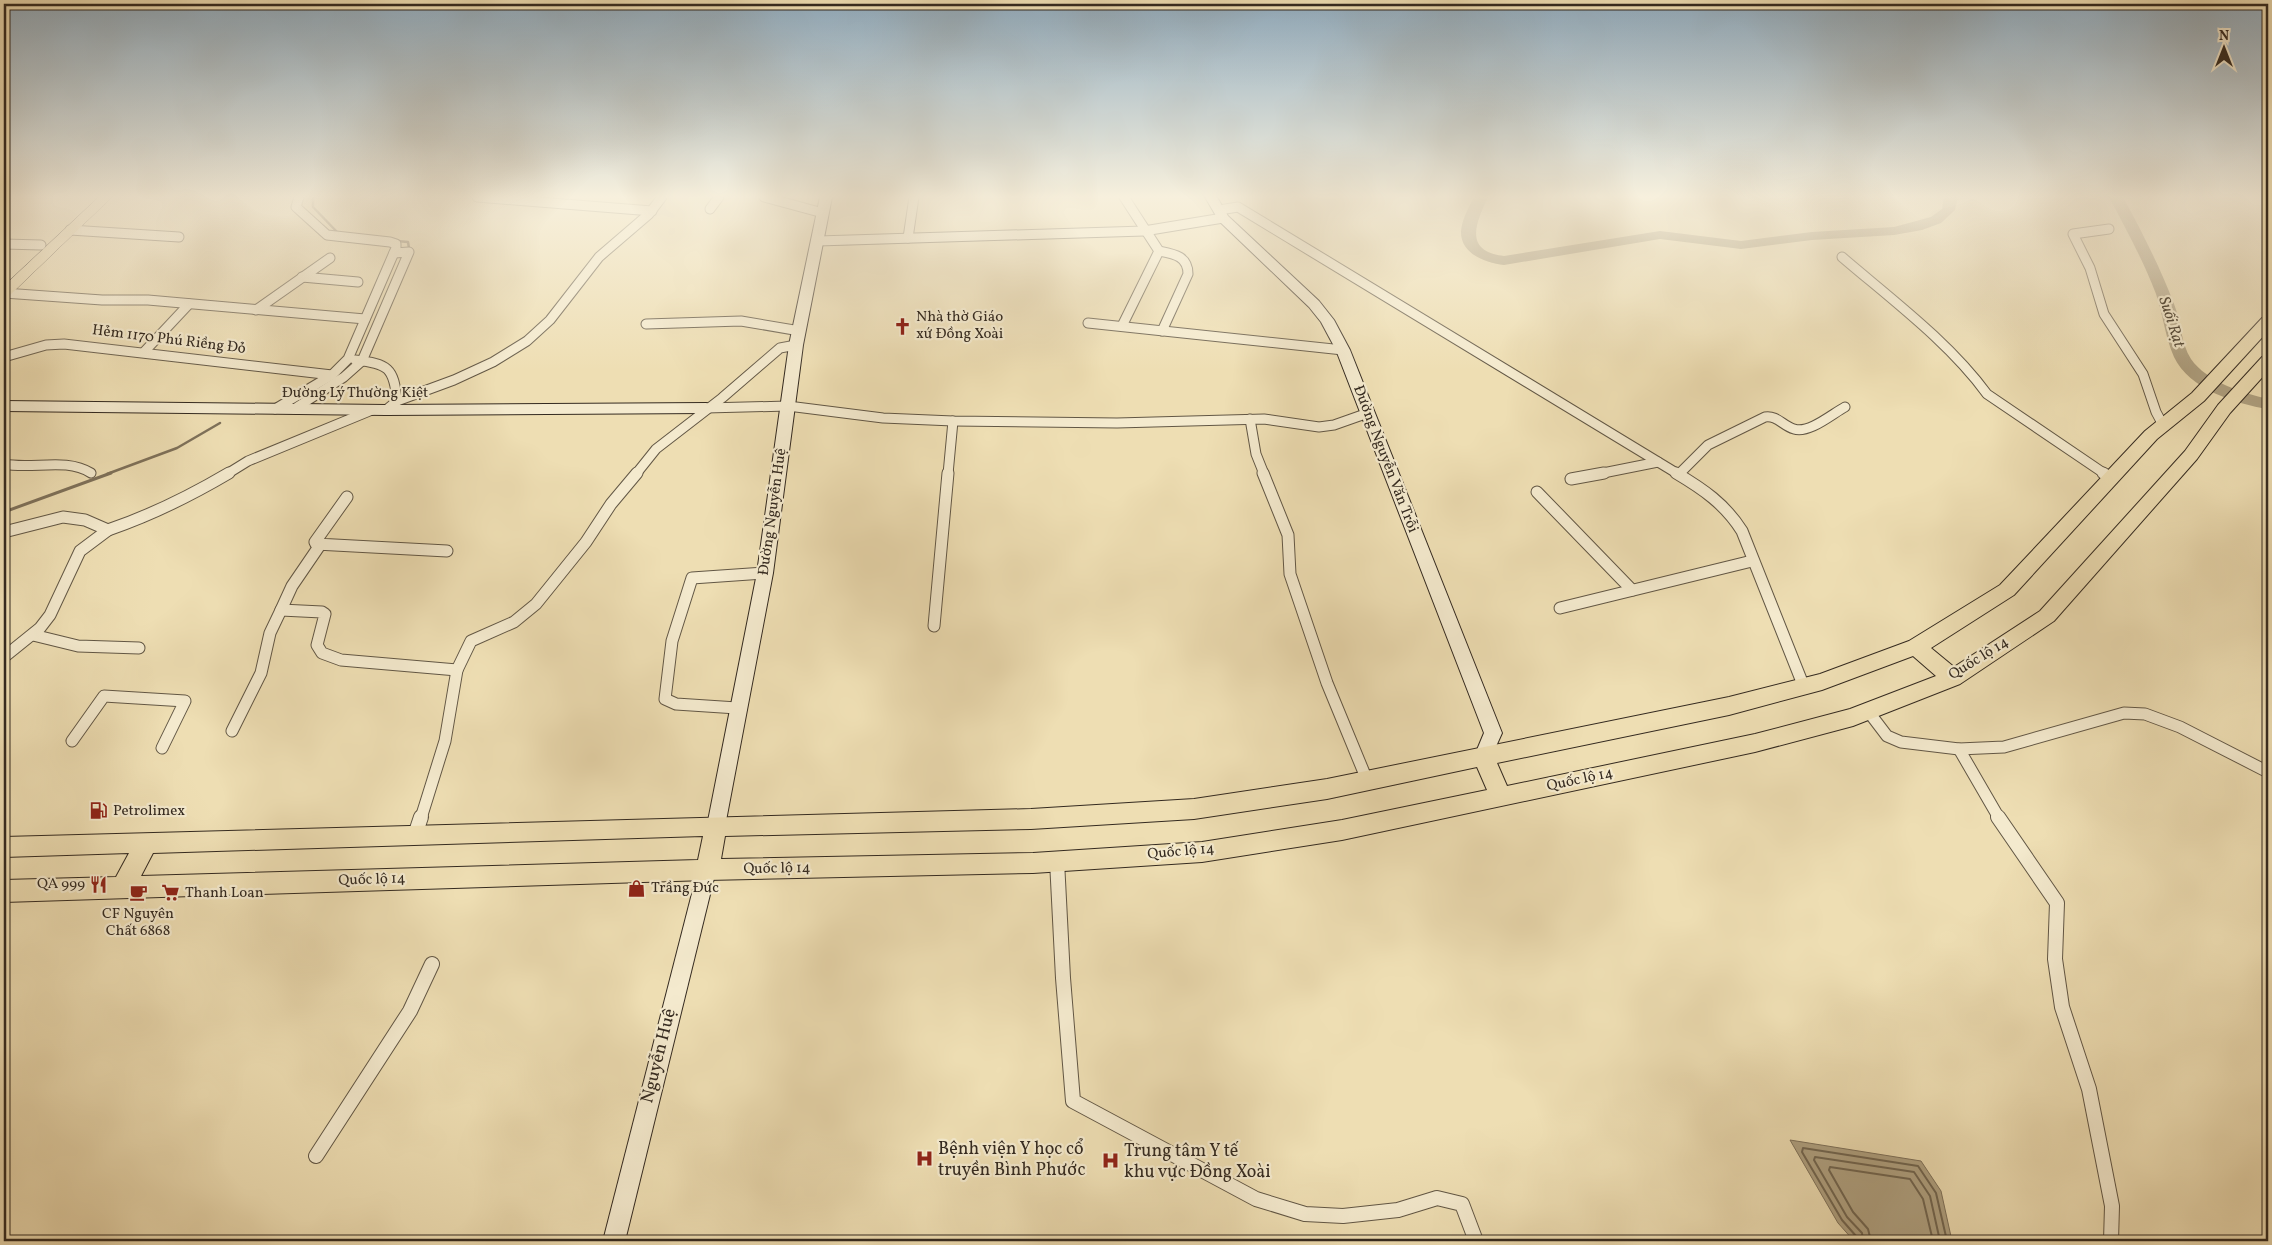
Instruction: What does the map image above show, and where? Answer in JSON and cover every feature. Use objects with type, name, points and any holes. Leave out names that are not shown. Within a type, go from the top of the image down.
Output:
[{"type":"highway","points":[[4,846],[1032,819],[1194,809],[1327,788],[1729,706],[1804,687],[1916,646],[2006,590],[2151,435],[2198,397],[2268,322]]},
{"type":"highway","name":"Quốc lộ 14","points":[[4,891],[1057,861],[1202,852],[1342,830],[1755,743],[1868,711],[1953,678],[2048,616],[2191,455],[2224,409],[2268,361]]},
{"type":"highway","points":[[1916,646],[1953,678]]},
{"type":"highway","points":[[1483,757],[1501,796]]},
{"type":"highway","points":[[707,870],[716,826]]},
{"type":"highway","points":[[122,888],[146,842]]},
{"type":"main road","points":[[4,280],[30,255]]},
{"type":"main road","points":[[4,293],[44,255]]},
{"type":"street","points":[[274,409],[332,375],[348,359],[393,255]]},
{"type":"street","points":[[294,409],[344,377],[362,360],[408,255]]},
{"type":"street","points":[[4,657],[33,635],[50,615],[80,551],[108,530],[144,518],[185,499],[248,461],[472,371],[517,348],[547,322],[601,255]]},
{"type":"street","name":"Đường Nguyễn Huệ","points":[[716,826],[737,708],[765,573],[798,338],[815,255]]},
{"type":"street","points":[[1122,326],[1157,255]]},
{"type":"street","points":[[1162,331],[1188,274],[1188,262],[1177,255]]},
{"type":"street","name":"Đường Nguyễn Văn Trỗi","points":[[1263,255],[1314,304],[1327,320],[1343,350],[1493,733],[1483,757]]},
{"type":"street","points":[[1317,255],[1658,462],[1680,473],[1723,504],[1737,522],[1750,551],[1752,561],[1804,687]]},
{"type":"street","points":[[2084,255],[2090,268],[2104,314],[2143,374],[2156,412],[2164,425]]},
{"type":"street","points":[[1842,257],[1910,315],[1973,375],[1987,394],[2111,478]]},
{"type":"street","points":[[256,310],[330,258]]},
{"type":"street","points":[[302,277],[358,282]]},
{"type":"street","points":[[4,293],[102,300],[142,300],[365,319]]},
{"type":"street","points":[[144,352],[189,304]]},
{"type":"street","points":[[646,324],[741,321],[798,338]]},
{"type":"street","points":[[1088,323],[1343,350]]},
{"type":"street","points":[[415,835],[445,741],[457,670],[471,641],[514,622],[536,604],[586,542],[611,504],[656,449],[780,348],[798,338]]},
{"type":"street","name":"Hẻm 1170 Phú Riềng Đỏ","points":[[4,358],[54,344],[91,346],[332,375]]},
{"type":"street","points":[[348,359],[379,364],[392,371],[396,379],[385,407]]},
{"type":"street","name":"Đường Lý Thường Kiệt","points":[[4,406],[274,409],[385,407],[706,408]]},
{"type":"street","points":[[706,408],[788,406],[883,418],[952,421],[1117,423],[1250,419],[1319,427],[1334,425],[1368,413]]},
{"type":"street","points":[[1680,473],[1688,467],[1695,455],[1708,445],[1765,417],[1771,416],[1796,430],[1808,428],[1845,407]]},
{"type":"street","points":[[1250,419],[1256,454],[1288,535],[1290,574],[1327,683],[1367,780]]},
{"type":"street","points":[[934,626],[952,421]]},
{"type":"street","points":[[1571,479],[1658,462]]},
{"type":"street","points":[[4,464],[25,468],[66,464],[78,465],[85,467],[91,473]]},
{"type":"street","points":[[1537,492],[1632,590]]},
{"type":"street","points":[[347,497],[316,542],[320,545],[447,551]]},
{"type":"street","points":[[4,532],[63,516],[79,519],[108,530]]},
{"type":"street","points":[[232,731],[261,673],[270,633],[292,586],[320,545]]},
{"type":"street","points":[[1560,608],[1752,561]]},
{"type":"street","points":[[737,708],[676,704],[665,699],[672,641],[692,578],[765,573]]},
{"type":"street","points":[[281,610],[322,612],[325,614],[317,645],[322,653],[330,658],[364,663],[457,670]]},
{"type":"street","points":[[33,635],[78,646],[139,648]]},
{"type":"street","points":[[72,741],[104,696],[185,701],[162,748]]},
{"type":"street","points":[[1868,711],[1887,736],[1901,742],[1959,749],[2004,747],[2132,712],[2145,714],[2166,722],[2268,772]]},
{"type":"street","points":[[1959,749],[2001,822],[2057,903],[2055,959],[2062,1007],[2089,1089],[2112,1206],[2111,1241]]},
{"type":"street","points":[[1057,861],[1063,978],[1073,1101],[1256,1199],[1305,1214],[1342,1216],[1398,1210],[1437,1198],[1462,1204],[1476,1241]]},
{"type":"street","name":"Nguyễn Huệ","points":[[614,1241],[707,870]]},
{"type":"street","points":[[316,1156],[410,1011],[432,964]]},
{"type":"water","points":[[1790,1140],[1921,1161],[1941,1191],[1952,1241],[1854,1241],[1838,1223]]},
{"type":"waterway","name":"Suối Rạt","points":[[1485,255],[1504,261],[1539,255]]},
{"type":"waterway","name":"Suối Rạt","points":[[2146,255],[2163,293],[2179,350],[2185,362],[2200,377],[2222,389],[2246,399],[2268,404]]},
{"type":"waterway","points":[[107,474],[177,448],[220,423]]},
{"type":"waterway","points":[[4,512],[111,473]]},
{"type":"place","name":"Nhà thờ Giáo xứ Đồng Xoài","points":[[902,326]]},
{"type":"place","name":"Petrolimex","points":[[99,811]]},
{"type":"place","name":"QA 999","points":[[99,884]]},
{"type":"place","name":"Trầng Đức","points":[[637,888]]},
{"type":"place","name":"CF Nguyên Chất 6868","points":[[138,893]]},
{"type":"place","name":"Thanh Loan","points":[[171,893]]},
{"type":"place","name":"Bệnh viện Y học cổ truyền Bình Phước","points":[[924,1159]]},
{"type":"place","name":"Trung tâm Y tế khu vực Đồng Xoài","points":[[1110,1161]]}]
